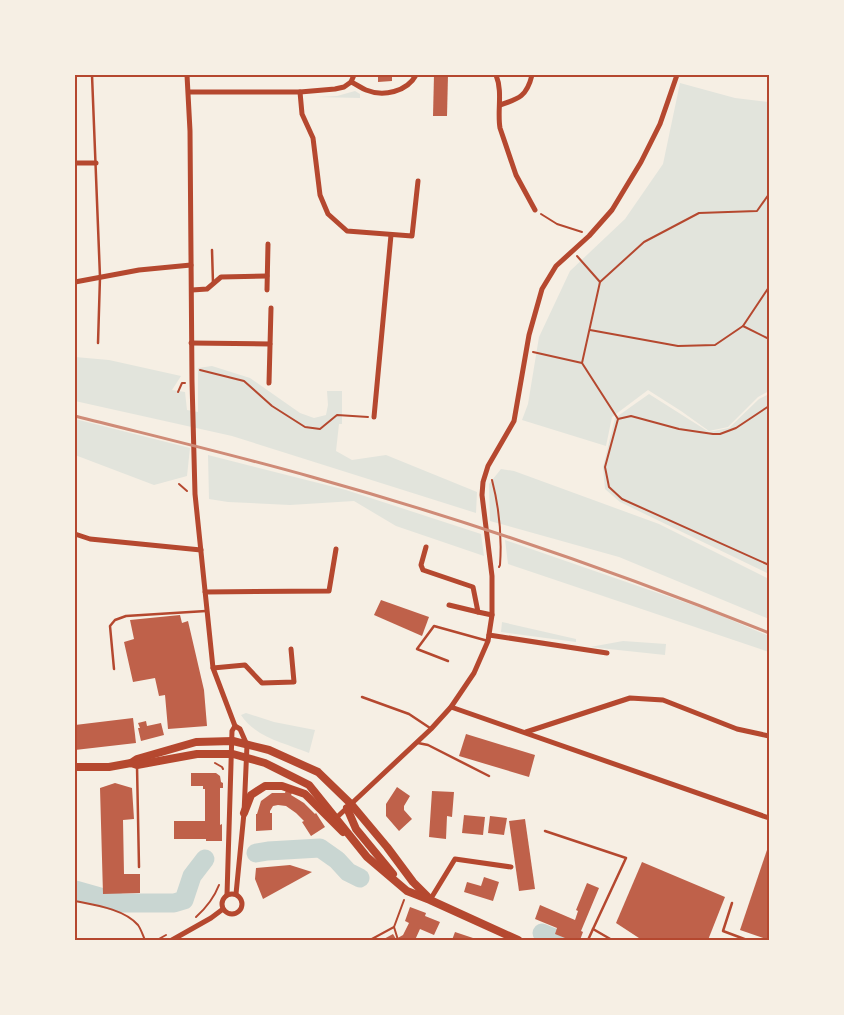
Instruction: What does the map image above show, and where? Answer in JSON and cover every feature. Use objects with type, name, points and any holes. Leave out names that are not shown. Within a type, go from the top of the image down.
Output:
[{"type":"main road","points":[[135,763],[196,742],[233,741],[268,750],[318,772],[387,847],[413,882],[430,900]]},
{"type":"main road","points":[[75,767],[109,767],[197,754],[232,754],[265,763],[309,785],[334,820]]},
{"type":"main road","points":[[244,813],[251,795],[265,786],[282,786],[305,794],[334,820],[367,857],[408,891],[518,940]]},
{"type":"main road","points":[[349,806],[356,829],[408,891]]},
{"type":"street","points":[[188,75],[192,369],[196,494],[213,668],[235,726],[240,729],[247,744],[244,813],[236,894],[242,902],[240,911],[231,914],[223,909],[222,903],[227,895],[232,732],[235,726]]},
{"type":"street","points":[[189,92],[300,92],[334,90],[344,87],[351,82],[354,75]]},
{"type":"street","points":[[351,82],[366,90],[394,91],[406,87],[416,75]]},
{"type":"street","points":[[496,75],[500,105],[499,120],[509,155],[516,175],[535,210]]},
{"type":"street","points":[[500,105],[520,97],[527,90],[532,75]]},
{"type":"street","points":[[334,820],[431,729],[451,707],[474,673],[489,638],[492,615],[492,576],[482,495],[488,466],[514,421],[526,351],[542,289],[556,266],[571,250],[589,236],[612,210],[660,124],[677,75]]},
{"type":"street","points":[[300,92],[302,114],[313,138],[320,195],[328,214],[347,231],[412,236],[418,180]]},
{"type":"street","points":[[75,163],[96,163]]},
{"type":"street","points":[[374,417],[391,235]]},
{"type":"street","points":[[267,290],[268,244]]},
{"type":"street","points":[[75,282],[139,270],[191,265]]},
{"type":"street","points":[[192,290],[207,289],[221,277],[267,276]]},
{"type":"street","points":[[269,383],[271,308]]},
{"type":"street","points":[[192,343],[270,344]]},
{"type":"street","points":[[75,534],[90,539],[201,550]]},
{"type":"street","points":[[426,547],[421,565],[423,570],[473,586],[478,612]]},
{"type":"street","points":[[205,592],[330,591],[336,549]]},
{"type":"street","points":[[449,605],[492,615]]},
{"type":"street","points":[[489,638],[607,653]]},
{"type":"street","points":[[213,668],[244,665],[262,683],[294,682],[291,649]]},
{"type":"street","points":[[525,732],[630,698],[663,700],[737,729],[769,736]]},
{"type":"street","points":[[451,707],[769,818]]},
{"type":"street","points":[[430,900],[455,859],[511,867]]},
{"type":"street","points":[[227,895],[236,894]]},
{"type":"street","points":[[172,940],[223,909]]},
{"type":"lane","points":[[92,75],[100,277],[98,343]]},
{"type":"lane","points":[[212,250],[213,284]]},
{"type":"lane","points":[[114,668],[110,626],[115,620],[126,616],[207,611]]},
{"type":"lane","points":[[448,662],[417,649],[434,626],[489,638]]},
{"type":"lane","points":[[362,696],[409,714],[431,729]]},
{"type":"lane","points":[[417,742],[489,776]]},
{"type":"lane","points":[[135,763],[139,866]]},
{"type":"lane","points":[[545,831],[626,858],[588,940]]},
{"type":"lane","points":[[732,903],[723,931],[747,940]]},
{"type":"lane","points":[[593,929],[612,940]]},
{"type":"path","points":[[769,194],[757,211],[699,212],[644,242],[600,282],[582,363],[618,419],[605,467],[609,487],[622,499],[769,565]]},
{"type":"path","points":[[535,210],[557,224],[580,231],[589,236]]},
{"type":"path","points":[[571,250],[600,282]]},
{"type":"path","points":[[589,330],[678,346],[715,345],[743,326],[769,287]]},
{"type":"path","points":[[743,326],[769,340]]},
{"type":"path","points":[[526,351],[582,363]]},
{"type":"path","points":[[192,369],[244,381],[272,406],[305,427],[320,429],[337,415],[374,417]]},
{"type":"path","points":[[618,419],[631,416],[679,429],[720,434],[736,428],[769,406]]},
{"type":"path","points":[[496,496],[501,546]]},
{"type":"path","points":[[212,762],[222,766],[224,772]]},
{"type":"path","points":[[193,920],[216,893],[219,885]]},
{"type":"path","points":[[398,940],[394,927],[408,891]]},
{"type":"path","points":[[75,901],[102,906],[120,913],[139,926],[145,940]]},
{"type":"path","points":[[370,940],[394,927]]},
{"type":"path","points":[[158,940],[172,932]]},
{"type":"shaded area","points":[[680,83],[735,98],[769,102],[769,391],[758,397],[728,427],[709,431],[648,390],[612,417],[606,446],[522,420],[528,404],[539,337],[570,271],[625,219],[663,164]]},
{"type":"shaded area","points":[[355,91],[360,94],[360,98],[316,97],[337,96]]},
{"type":"shaded area","points":[[75,357],[109,360],[181,376],[172,390],[185,392],[187,410],[198,412],[198,368],[212,366],[250,378],[300,413],[314,418],[326,415],[328,405],[327,391],[342,391],[342,424],[339,424],[336,451],[352,460],[386,455],[477,492],[476,513],[232,436],[75,401]]},
{"type":"shaded area","points":[[649,394],[709,432],[729,428],[759,399],[769,394],[769,574],[620,502],[605,489],[603,467],[615,418]]},
{"type":"shaded area","points":[[75,419],[190,448],[187,476],[154,485],[75,455]]},
{"type":"shaded area","points":[[208,455],[346,490],[481,534],[484,556],[396,526],[354,501],[290,505],[228,502],[209,499]]},
{"type":"shaded area","points":[[501,469],[514,471],[659,524],[769,579],[769,619],[619,557],[490,521],[489,484]]},
{"type":"shaded area","points":[[505,540],[710,611],[769,636],[769,652],[508,564]]},
{"type":"shaded area","points":[[502,622],[576,639],[576,642],[501,632]]},
{"type":"shaded area","points":[[623,641],[666,644],[665,655],[590,647]]},
{"type":"shaded area","points":[[246,713],[274,722],[315,730],[309,753],[281,743],[255,729],[241,715]]},
{"type":"building","points":[[378,75],[392,75],[392,81],[378,82]]},
{"type":"building","points":[[434,75],[448,75],[447,116],[433,116]]},
{"type":"building","points":[[381,600],[429,617],[422,636],[374,615]]},
{"type":"building","points":[[180,615],[182,623],[188,621],[204,690],[207,726],[168,729],[165,695],[159,696],[155,678],[133,682],[124,642],[134,639],[130,620]]},
{"type":"building","points":[[133,718],[136,743],[75,750],[75,725]]},
{"type":"building","points":[[146,721],[147,726],[161,723],[164,735],[141,741],[138,723]]},
{"type":"building","points":[[466,734],[535,755],[529,777],[459,756]]},
{"type":"building","points":[[191,773],[216,773],[220,776],[223,783],[223,788],[220,788],[222,841],[174,839],[174,821],[205,821],[205,789],[203,789],[203,786],[191,786]]},
{"type":"building","points":[[115,783],[132,788],[134,819],[123,820],[124,874],[140,874],[140,893],[103,894],[100,788]]},
{"type":"building","points":[[397,787],[410,796],[404,806],[404,810],[412,819],[399,831],[386,816],[386,804]]},
{"type":"building","points":[[286,790],[316,813],[325,827],[311,836],[302,822],[304,821],[296,813],[286,806],[278,805],[273,806],[270,811],[272,813],[272,830],[256,831],[256,814],[261,801],[272,793],[285,793]]},
{"type":"building","points":[[432,791],[454,792],[452,817],[447,816],[446,839],[429,837]]},
{"type":"building","points":[[464,815],[485,817],[483,835],[462,833]]},
{"type":"building","points":[[490,816],[507,818],[504,835],[488,833]]},
{"type":"building","points":[[525,819],[535,889],[519,891],[509,821]]},
{"type":"building","points":[[769,844],[769,940],[740,930]]},
{"type":"building","points":[[642,862],[725,897],[708,940],[642,940],[616,923]]},
{"type":"building","points":[[290,865],[312,872],[263,899],[255,879],[256,868]]},
{"type":"building","points":[[484,877],[499,882],[493,901],[464,892],[467,882],[481,886]]},
{"type":"building","points":[[587,883],[599,888],[581,931],[583,932],[580,940],[570,940],[555,934],[557,928],[535,919],[540,905],[575,920],[578,911],[576,910]]},
{"type":"building","points":[[410,907],[426,913],[425,916],[440,922],[434,935],[420,929],[415,940],[382,940],[393,934],[396,939],[403,935],[409,923],[405,921]]},
{"type":"building","points":[[455,932],[473,938],[472,940],[452,940]]},
{"type":"waterway","points":[[256,853],[320,848],[337,860],[348,872],[360,878]]},
{"type":"waterway","points":[[75,890],[121,903],[174,903],[184,900],[192,876],[205,859]]},
{"type":"waterway","points":[[542,933],[559,940]]},
{"type":"railway","points":[[75,416],[224,453],[428,511],[657,589],[769,633]]}]
